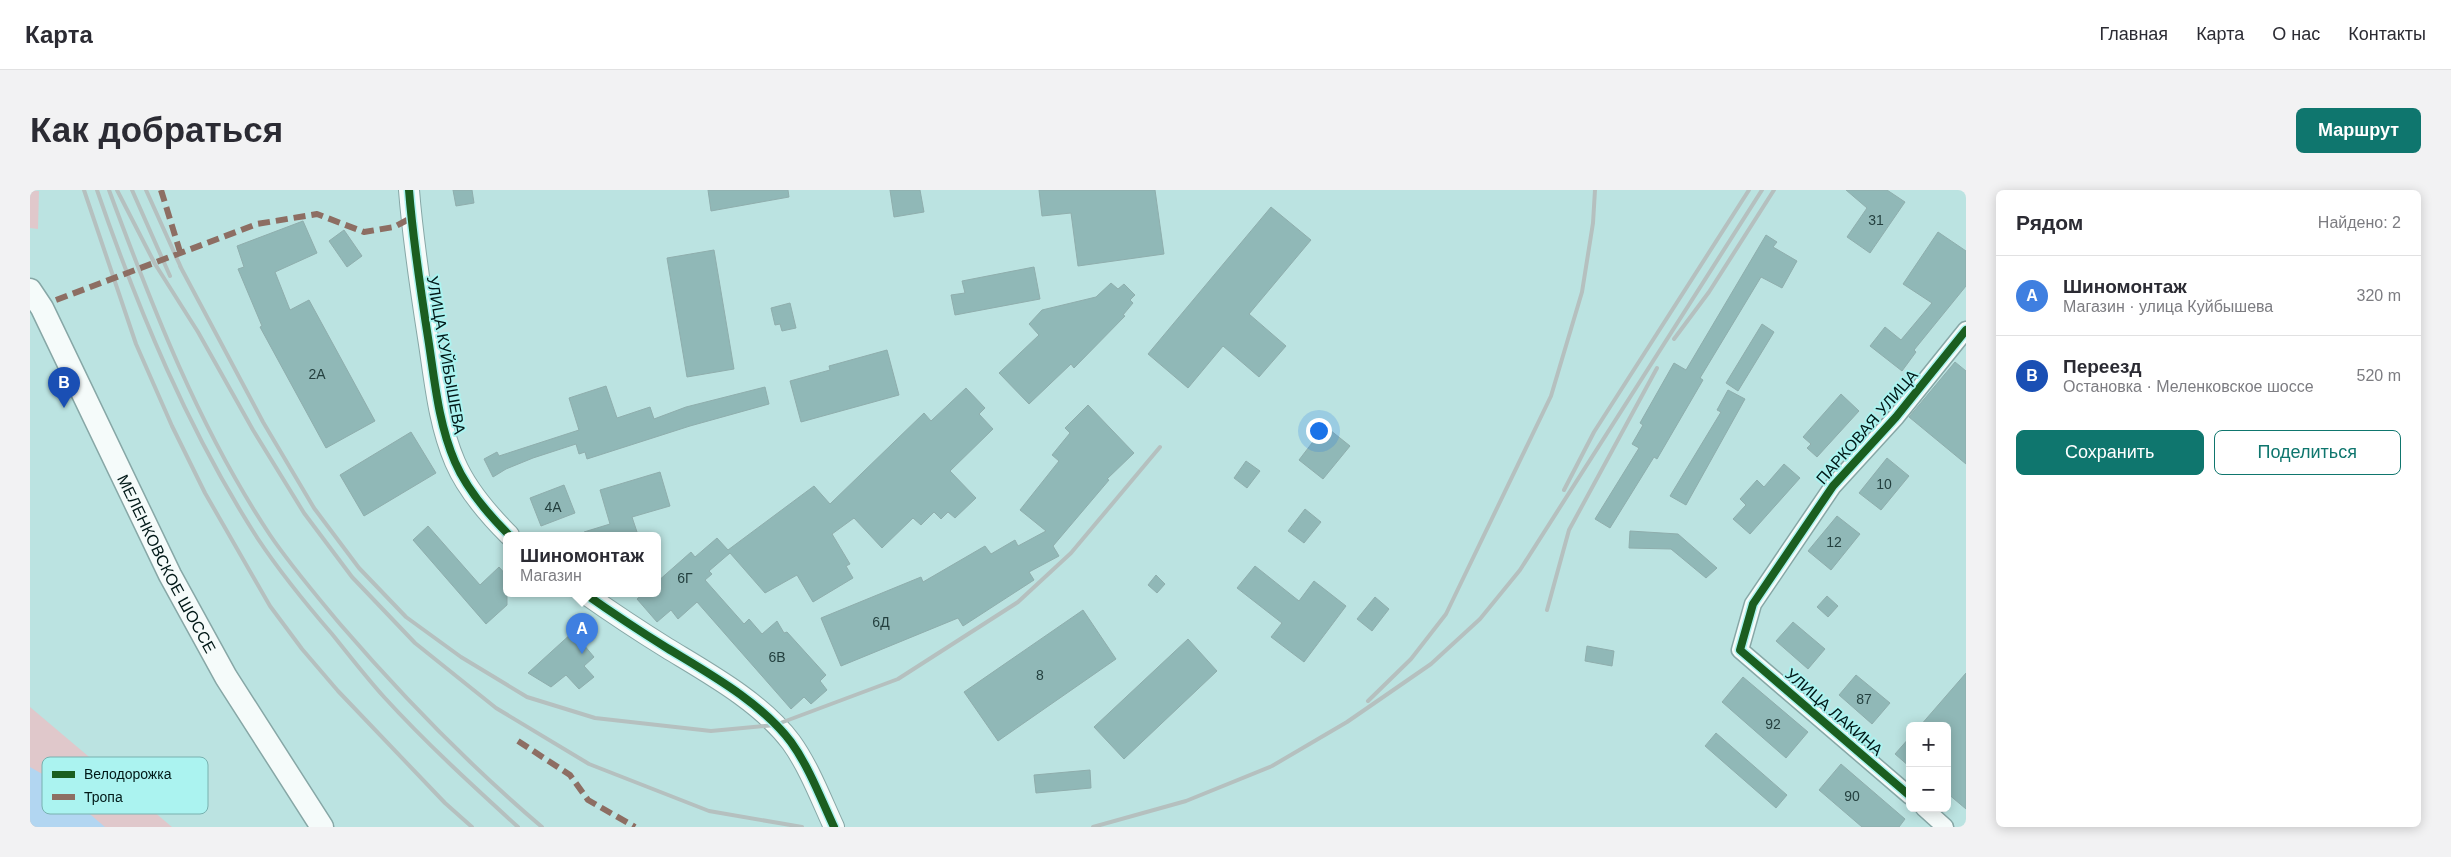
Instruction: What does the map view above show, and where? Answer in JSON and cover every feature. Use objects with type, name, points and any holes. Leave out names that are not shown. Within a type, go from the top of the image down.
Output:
[{"type":"main road","name":"МЕЛЕНКОВСКОЕ ШОССЕ","points":[[30,290],[42,308],[170,575],[226,677],[322,827]]},
{"type":"street","name":"УЛИЦА КУЙБЫШЕВА","points":[[409,190],[414,244],[439,411],[448,444],[456,464],[470,488],[485,511],[505,532]]},
{"type":"street","name":"ПАРКОВАЯ УЛИЦА","points":[[1740,650],[1753,604],[1833,486],[1896,417],[1966,330]]},
{"type":"street","points":[[590,597],[622,620],[737,692],[775,725],[790,742],[805,766],[834,827]]},
{"type":"street","name":"УЛИЦА ЛАКИНА","points":[[1740,650],[1906,793]]},
{"type":"street","points":[[1928,812],[1945,827]]},
{"type":"shaded area","points":[[30,190],[39,191],[38,229],[30,228]]},
{"type":"shaded area","points":[[30,707],[89,757],[42,757],[42,814],[157,814],[172,827],[30,827]]},
{"type":"water","points":[[30,767],[42,774],[42,814],[90,814],[105,827],[30,827]]},
{"type":"building","points":[[453,190],[472,190],[474,203],[456,206]]},
{"type":"building","points":[[708,190],[788,190],[789,197],[711,211]]},
{"type":"building","points":[[890,190],[920,190],[924,212],[894,217]]},
{"type":"building","points":[[1039,190],[1155,190],[1164,254],[1078,266],[1071,213],[1042,216]]},
{"type":"building","points":[[1846,190],[1887,190],[1905,202],[1870,253],[1847,237],[1867,208]]},
{"type":"building","points":[[1271,207],[1311,240],[1249,314],[1286,346],[1259,377],[1223,346],[1188,388],[1148,354]]},
{"type":"building","points":[[303,221],[317,253],[275,272],[290,310],[309,300],[375,421],[326,448],[260,327],[262,326],[238,269],[244,267],[237,246]]},
{"type":"building","points":[[344,230],[362,256],[347,267],[329,241]]},
{"type":"building","points":[[1938,232],[1966,251],[1966,286],[1914,350],[1916,352],[1902,371],[1870,346],[1885,327],[1901,340],[1932,303],[1903,284]]},
{"type":"building","points":[[1766,235],[1777,242],[1773,247],[1797,261],[1782,288],[1761,277],[1700,378],[1703,380],[1657,459],[1654,457],[1610,528],[1595,519],[1639,448],[1632,444],[1643,425],[1640,423],[1674,363],[1686,370]]},
{"type":"building","points":[[714,250],[734,369],[687,377],[667,258]]},
{"type":"building","points":[[1034,267],[1040,299],[955,315],[951,295],[965,293],[962,281]]},
{"type":"building","points":[[1111,283],[1118,289],[1124,284],[1135,295],[1130,300],[1133,303],[1123,315],[1125,316],[1074,368],[1071,364],[1029,404],[999,373],[1039,335],[1029,324],[1042,310],[1096,297]]},
{"type":"building","points":[[790,303],[796,328],[782,331],[780,324],[775,325],[771,308]]},
{"type":"building","points":[[1762,324],[1774,332],[1738,391],[1726,383]]},
{"type":"building","points":[[887,350],[899,395],[801,422],[790,381],[830,370],[829,366]]},
{"type":"building","points":[[1955,362],[1966,371],[1966,464],[1909,417]]},
{"type":"building","points":[[606,386],[617,418],[650,407],[654,419],[686,407],[765,387],[769,404],[690,426],[587,459],[585,452],[579,454],[576,444],[533,458],[506,469],[493,477],[484,459],[497,452],[499,456],[579,430],[569,398]]},
{"type":"building","points":[[966,388],[985,408],[979,414],[993,429],[950,471],[976,498],[955,518],[948,512],[941,519],[934,512],[921,525],[913,518],[882,548],[854,518],[832,534],[850,564],[846,566],[853,578],[813,602],[797,575],[765,593],[730,553],[709,571],[712,574],[705,580],[744,624],[749,619],[762,634],[777,621],[784,633],[787,632],[826,675],[820,681],[827,690],[811,704],[804,697],[791,709],[697,602],[678,619],[671,610],[657,622],[637,599],[639,597],[661,597],[661,578],[691,552],[695,557],[717,538],[728,550],[814,486],[830,504],[924,413],[931,421]]},
{"type":"building","points":[[1728,390],[1745,399],[1686,505],[1670,496],[1721,412],[1717,410]]},
{"type":"building","points":[[1841,394],[1859,411],[1817,457],[1807,448],[1811,444],[1803,437]]},
{"type":"building","points":[[1088,405],[1134,453],[1107,479],[1109,480],[1053,546],[1059,556],[1029,572],[1034,580],[963,626],[958,618],[841,666],[821,618],[921,577],[923,582],[985,546],[991,554],[1015,540],[1018,546],[1046,531],[1020,510],[1059,461],[1052,455],[1070,433],[1065,428]]},
{"type":"building","points":[[1325,426],[1350,446],[1323,479],[1299,460]]},
{"type":"building","points":[[411,432],[436,473],[364,516],[340,475]]},
{"type":"building","points":[[1887,458],[1909,476],[1881,510],[1859,493]]},
{"type":"building","points":[[1246,461],[1260,471],[1247,488],[1234,478]]},
{"type":"building","points":[[1784,464],[1800,478],[1750,534],[1733,519],[1746,505],[1740,499],[1757,480],[1764,487]]},
{"type":"building","points":[[660,472],[670,506],[632,517],[637,532],[584,532],[610,524],[600,490]]},
{"type":"building","points":[[564,485],[575,513],[541,526],[530,498]]},
{"type":"building","points":[[1305,509],[1321,522],[1304,543],[1288,531]]},
{"type":"building","points":[[1837,516],[1860,534],[1831,570],[1808,551]]},
{"type":"building","points":[[428,526],[480,585],[499,567],[503,572],[503,597],[507,597],[507,605],[486,624],[413,540]]},
{"type":"building","points":[[1630,531],[1678,534],[1717,568],[1706,578],[1671,549],[1629,548]]},
{"type":"building","points":[[1255,566],[1299,601],[1314,581],[1346,606],[1304,662],[1271,637],[1282,623],[1237,588]]},
{"type":"building","points":[[1156,575],[1165,584],[1157,593],[1148,585]]},
{"type":"building","points":[[1827,596],[1838,606],[1828,617],[1817,607]]},
{"type":"building","points":[[1375,597],[1389,609],[1372,631],[1357,619]]},
{"type":"building","points":[[1083,610],[1116,659],[998,741],[964,692]]},
{"type":"building","points":[[1793,622],[1825,649],[1808,669],[1776,641]]},
{"type":"building","points":[[573,632],[594,657],[584,666],[594,677],[579,689],[566,675],[551,687],[528,673]]},
{"type":"building","points":[[1188,639],[1217,671],[1124,759],[1094,727]]},
{"type":"building","points":[[1587,646],[1614,651],[1612,666],[1585,661]]},
{"type":"building","points":[[1966,673],[1966,809],[1951,796],[1951,722],[1923,722]]},
{"type":"building","points":[[1856,675],[1890,703],[1872,724],[1839,695]]},
{"type":"building","points":[[1743,677],[1808,732],[1786,758],[1722,702]]},
{"type":"building","points":[[1716,733],[1787,795],[1776,808],[1705,746]]},
{"type":"building","points":[[1906,742],[1906,764],[1895,754]]},
{"type":"building","points":[[1841,764],[1905,819],[1899,827],[1862,827],[1819,790]]},
{"type":"building","points":[[1090,770],[1091,788],[1036,793],[1034,775]]},
{"type":"railway","points":[[84,190],[136,344],[172,426],[205,493],[270,606],[302,649],[338,691],[445,803],[472,827]]},
{"type":"railway","points":[[97,190],[130,281],[187,413],[209,456],[258,539],[294,588],[384,697],[466,780],[518,827]]},
{"type":"railway","points":[[109,190],[143,279],[199,410],[221,453],[270,535],[286,558],[340,624],[388,678],[437,730],[542,827]]},
{"type":"railway","points":[[117,190],[155,264],[198,332],[253,430],[304,513],[352,577],[415,643],[496,708],[589,764],[709,811],[802,827]]},
{"type":"railway","points":[[132,190],[170,276]]},
{"type":"railway","points":[[146,190],[183,272]]},
{"type":"railway","points":[[1368,701],[1411,659],[1446,614],[1551,396],[1582,292],[1593,223],[1595,190]]},
{"type":"railway","points":[[1564,490],[1594,432],[1749,190]]},
{"type":"railway","points":[[1093,827],[1186,801],[1272,766],[1347,722],[1431,664],[1480,619],[1520,570],[1762,190]]},
{"type":"railway","points":[[1674,339],[1709,292],[1774,190]]},
{"type":"railway","points":[[180,266],[263,422],[314,508],[359,568],[406,617],[461,657],[527,697],[595,718],[711,731],[775,725],[898,679],[1018,602],[1071,553],[1160,447]]},
{"type":"railway","points":[[1547,610],[1569,530],[1657,368]]},
{"type":"marked path","points":[[161,190],[181,255]]},
{"type":"marked path","points":[[56,300],[257,224],[317,214],[364,232],[394,227],[411,218]]},
{"type":"marked path","points":[[518,741],[570,775],[588,800],[635,827]]},
{"type":"cycle path","points":[[409,190],[420,287],[445,434],[455,462],[472,492],[506,532]]},
{"type":"cycle path","points":[[1906,793],[1740,650],[1753,604],[1833,486],[1896,417],[1966,330]]},
{"type":"cycle path","points":[[590,597],[733,689],[765,714],[791,742],[814,783],[834,827]]},
{"type":"place","name":"Переезд","points":[[64,408]]},
{"type":"place","name":"Шиномонтаж","points":[[582,654]]}]
